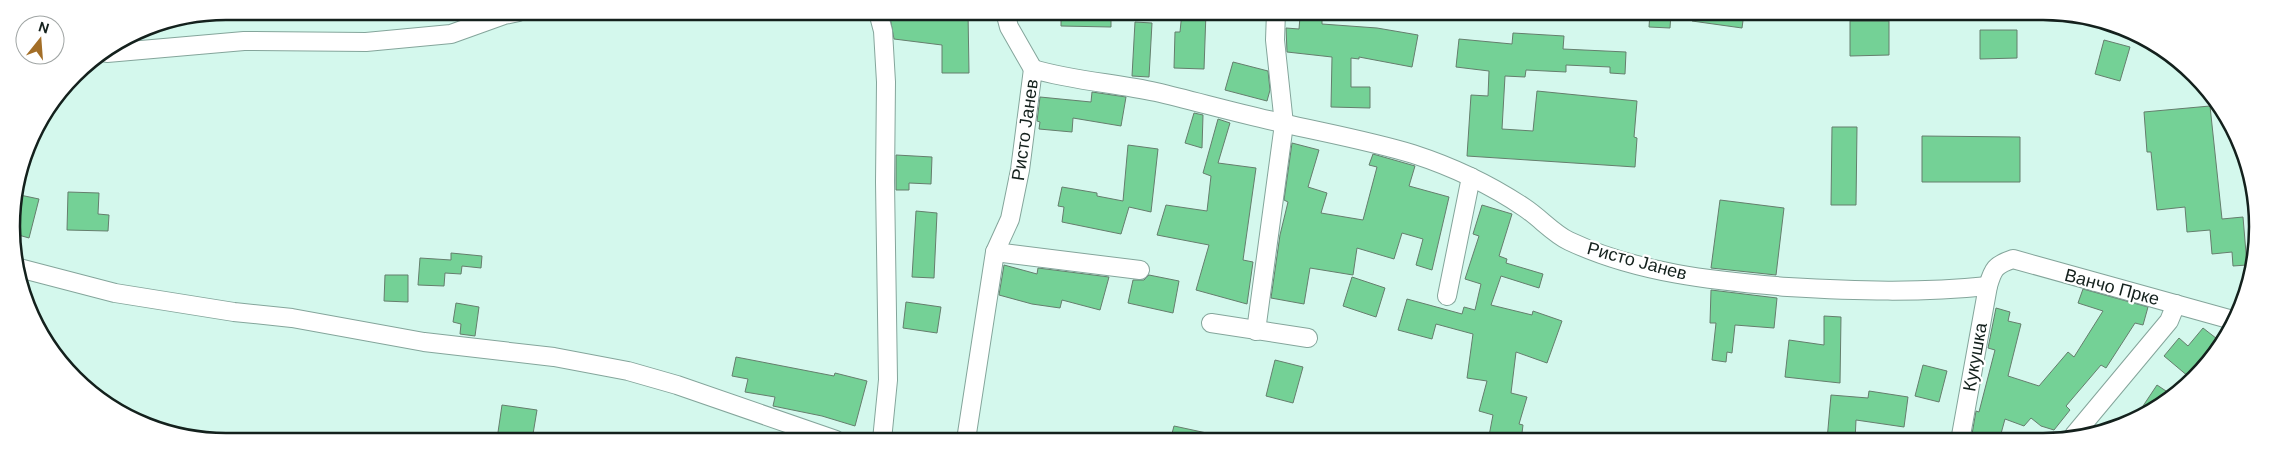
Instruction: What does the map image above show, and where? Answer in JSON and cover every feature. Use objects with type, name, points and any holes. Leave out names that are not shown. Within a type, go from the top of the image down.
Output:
[{"type":"street","points":[[118,51],[244,41],[366,42],[451,34],[490,20]]},
{"type":"street","points":[[880,20],[883,31],[886,82],[885,182],[888,380],[883,433]]},
{"type":"street","points":[[1007,20],[1009,27],[1033,69]]},
{"type":"street","points":[[1256,331],[1284,124],[1275,40],[1276,20]]},
{"type":"street","name":"Ристо Јанев","points":[[967,433],[995,252],[1010,218],[1020,170],[1033,69],[1058,76],[1155,92],[1284,124],[1371,142],[1428,159],[1471,177],[1512,199],[1566,240],[1643,266],[1697,278],[1825,289],[1948,291],[1990,280]]},
{"type":"street","points":[[1447,296],[1471,177]]},
{"type":"street","points":[[995,252],[1140,270]]},
{"type":"street","name":"Ванчо Прке","points":[[1990,280],[1999,264],[2013,260],[2227,319]]},
{"type":"street","points":[[25,269],[115,292],[234,312],[292,318],[424,342],[554,357],[628,371],[678,385],[816,433]]},
{"type":"street","name":"Кукушка","points":[[1961,433],[1990,280]]},
{"type":"street","points":[[2079,430],[2170,321],[2176,304]]},
{"type":"street","points":[[1211,323],[1308,338]]},
{"type":"building","points":[[890,20],[968,20],[969,73],[942,73],[942,45],[894,39]]},
{"type":"building","points":[[1061,20],[1111,20],[1111,27],[1061,26]]},
{"type":"building","points":[[1181,20],[1206,20],[1204,69],[1174,68],[1175,32],[1180,32]]},
{"type":"building","points":[[1300,20],[1322,20],[1322,24],[1377,28],[1418,35],[1412,67],[1359,57],[1359,59],[1351,58],[1351,87],[1370,87],[1370,108],[1331,107],[1332,57],[1287,52],[1286,28],[1299,29]]},
{"type":"building","points":[[1650,20],[1671,20],[1670,28],[1649,27]]},
{"type":"building","points":[[1692,20],[1743,20],[1742,28]]},
{"type":"building","points":[[1850,21],[1889,21],[1889,55],[1850,56]]},
{"type":"building","points":[[1135,22],[1152,23],[1149,77],[1132,76]]},
{"type":"building","points":[[1980,30],[2017,30],[2017,58],[1980,59]]},
{"type":"building","points":[[1513,33],[1564,36],[1563,49],[1626,52],[1625,74],[1610,73],[1610,67],[1566,65],[1566,72],[1526,70],[1525,77],[1505,76],[1502,129],[1533,131],[1537,91],[1637,101],[1634,137],[1637,138],[1635,167],[1467,156],[1471,95],[1488,96],[1489,71],[1456,67],[1459,39],[1512,44]]},
{"type":"building","points":[[2104,40],[2130,47],[2120,81],[2095,74]]},
{"type":"building","points":[[1233,62],[1268,71],[1270,90],[1267,101],[1225,90]]},
{"type":"building","points":[[1092,92],[1126,97],[1121,126],[1073,118],[1072,132],[1039,129],[1040,122],[1037,121],[1040,97],[1091,102]]},
{"type":"building","points":[[2210,107],[2222,219],[2243,217],[2245,265],[2233,266],[2232,252],[2212,254],[2210,230],[2187,232],[2185,207],[2157,210],[2151,152],[2147,152],[2144,112]]},
{"type":"building","points":[[1194,113],[1203,115],[1202,148],[1185,143]]},
{"type":"building","points":[[1218,119],[1230,123],[1218,163],[1256,168],[1243,260],[1253,262],[1247,304],[1196,290],[1209,245],[1157,235],[1166,205],[1207,211],[1211,176],[1203,173]]},
{"type":"building","points":[[1832,127],[1857,127],[1856,205],[1831,205]]},
{"type":"building","points":[[1922,136],[2020,137],[2020,182],[1922,182]]},
{"type":"building","points":[[1292,143],[1319,150],[1308,187],[1327,193],[1321,213],[1363,220],[1377,167],[1369,165],[1373,154],[1415,166],[1409,186],[1449,197],[1432,270],[1416,265],[1423,239],[1402,233],[1394,259],[1357,248],[1353,275],[1310,268],[1304,304],[1271,298],[1280,235],[1288,202],[1284,200]]},
{"type":"building","points":[[1128,145],[1158,149],[1151,212],[1129,207],[1121,234],[1062,222],[1064,207],[1058,206],[1062,187],[1097,193],[1097,196],[1123,201]]},
{"type":"building","points":[[896,155],[932,157],[931,184],[909,183],[909,190],[896,190]]},
{"type":"building","points":[[68,192],[99,193],[98,214],[109,215],[108,231],[67,230]]},
{"type":"building","points":[[23,196],[39,199],[29,238],[20,235]]},
{"type":"building","points":[[1720,200],[1784,208],[1776,275],[1711,268]]},
{"type":"building","points":[[1482,205],[1512,214],[1499,256],[1507,259],[1506,263],[1543,274],[1539,288],[1501,276],[1491,305],[1532,315],[1533,311],[1562,321],[1547,363],[1516,352],[1511,393],[1527,397],[1519,424],[1523,425],[1522,433],[1490,433],[1493,415],[1479,411],[1487,381],[1467,378],[1473,334],[1436,324],[1432,339],[1398,330],[1407,299],[1462,314],[1464,307],[1475,310],[1481,284],[1465,279],[1479,236],[1473,234]]},
{"type":"building","points":[[916,211],[937,213],[934,278],[912,277]]},
{"type":"building","points":[[451,253],[482,256],[481,268],[462,266],[461,274],[445,273],[444,286],[418,285],[420,258],[451,260]]},
{"type":"building","points":[[1004,265],[1037,274],[1038,268],[1109,277],[1100,310],[1062,300],[1060,308],[1032,304],[999,295]]},
{"type":"building","points":[[385,275],[408,275],[408,302],[384,301]]},
{"type":"building","points":[[1149,275],[1179,281],[1173,313],[1128,303],[1133,280],[1144,280]]},
{"type":"building","points":[[1352,277],[1385,288],[1376,317],[1343,306]]},
{"type":"building","points":[[2083,289],[2148,307],[2143,325],[2135,323],[2106,368],[2101,365],[2066,406],[2070,410],[2054,430],[2041,426],[2031,418],[2024,426],[2005,419],[2001,433],[1972,433],[1976,411],[1979,412],[1995,350],[1988,348],[1996,308],[2010,312],[2008,321],[2021,324],[2008,376],[2039,386],[2068,352],[2074,357],[2103,311],[2078,303]]},
{"type":"building","points":[[1711,290],[1777,298],[1774,328],[1735,325],[1732,353],[1727,352],[1726,362],[1712,360],[1716,323],[1710,323]]},
{"type":"building","points":[[906,302],[941,307],[937,333],[903,328]]},
{"type":"building","points":[[456,303],[479,307],[475,336],[460,334],[461,324],[453,322]]},
{"type":"building","points":[[1824,316],[1841,317],[1840,383],[1785,377],[1789,340],[1824,345]]},
{"type":"building","points":[[2203,328],[2216,338],[2187,375],[2164,356],[2179,338],[2188,346]]},
{"type":"building","points":[[736,357],[834,376],[835,373],[867,381],[855,426],[822,416],[773,406],[775,397],[745,392],[748,379],[732,376]]},
{"type":"building","points":[[1275,360],[1303,367],[1293,403],[1266,396]]},
{"type":"building","points":[[1923,365],[1947,371],[1939,402],[1915,396]]},
{"type":"building","points":[[2157,385],[2166,391],[2157,398],[2142,407]]},
{"type":"building","points":[[1869,391],[1908,397],[1904,427],[1856,420],[1855,433],[1828,433],[1831,395],[1868,398]]},
{"type":"building","points":[[502,405],[537,410],[533,433],[498,433]]},
{"type":"building","points":[[1174,426],[1207,433],[1172,433]]}]
